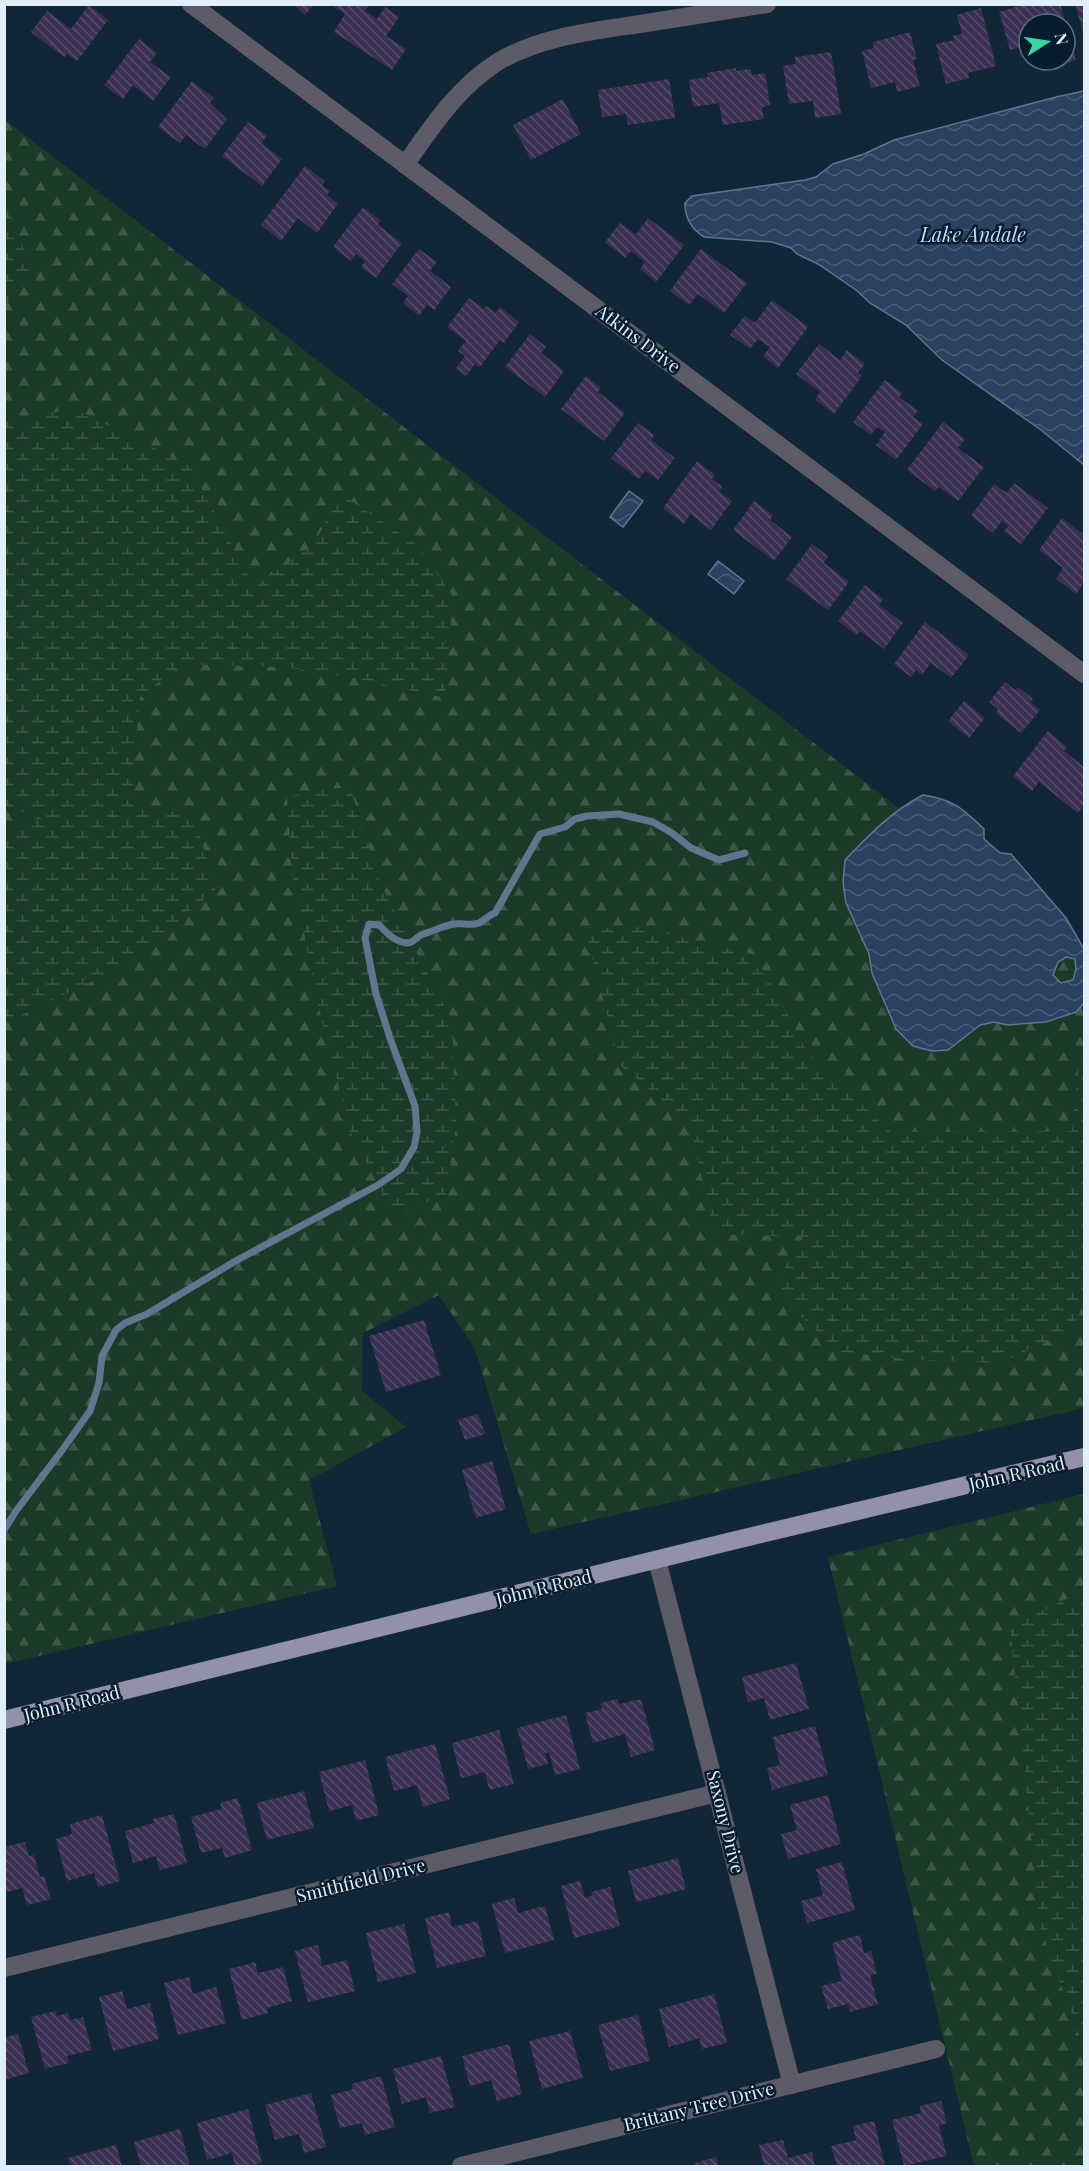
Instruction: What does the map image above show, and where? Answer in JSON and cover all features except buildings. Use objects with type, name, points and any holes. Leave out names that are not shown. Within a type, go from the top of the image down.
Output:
[{"type":"main road","name":"John R Road","points":[[4,1720],[1084,1457]]},
{"type":"street","name":"Atkins Drive","points":[[191,4],[1084,674]]},
{"type":"street","points":[[405,165],[454,99],[495,63],[521,50],[586,32],[767,4]]},
{"type":"street","name":"Saxony Drive","points":[[657,1560],[792,2085]]},
{"type":"street","name":"Smithfield Drive","points":[[4,1968],[717,1793]]},
{"type":"street","name":"Brittany Tree Drive","points":[[461,2166],[936,2049]]},
{"type":"green space","points":[[4,119],[1084,951],[1084,1408],[531,1534],[475,1349],[439,1295],[363,1333],[362,1391],[406,1427],[309,1480],[337,1586],[5,1664]]},
{"type":"green space","points":[[5,210],[8,211],[34,273],[5,304]]},
{"type":"green space","points":[[73,408],[190,466],[254,587],[313,545],[341,494],[415,543],[453,596],[445,698],[358,679],[285,667],[180,664],[140,697],[131,803],[193,816],[217,888],[129,964],[5,1023],[5,833],[41,818],[5,806],[5,424]]},
{"type":"green space","points":[[350,787],[380,883],[452,1020],[456,1125],[446,1195],[394,1215],[350,1131],[316,997],[292,870],[287,797]]},
{"type":"green space","points":[[640,927],[755,955],[808,1053],[891,1132],[1072,1131],[1080,1054],[1084,1063],[1084,1303],[1072,1330],[1001,1363],[905,1359],[839,1352],[772,1289],[803,1237],[714,1234],[690,1124],[620,1065],[585,929]]},
{"type":"green space","points":[[1084,1494],[1084,2166],[974,2166],[828,1557]]},
{"type":"green space","points":[[1084,1590],[1084,2048],[1040,1927],[1010,1627]]},
{"type":"water","name":"Lake Andale","points":[[1084,91],[1084,465],[1041,430],[942,360],[906,325],[870,303],[856,290],[818,264],[797,254],[791,248],[772,242],[704,237],[692,227],[686,214],[685,203],[692,196],[805,180],[816,177],[833,164],[864,154],[894,140]]},
{"type":"water","points":[[629,491],[643,501],[623,527],[610,517]]},
{"type":"water","points":[[718,561],[744,581],[734,594],[708,574]]},
{"type":"water","points":[[923,795],[950,802],[963,811],[984,829],[984,839],[1000,853],[1011,854],[1066,918],[1084,949],[1084,1003],[1076,1012],[1046,1022],[1008,1025],[994,1022],[980,1025],[948,1050],[932,1051],[913,1046],[896,1029],[872,973],[869,954],[846,903],[843,883],[845,860],[881,824]],"holes":[[[1066,957],[1075,959],[1076,969],[1073,980],[1061,983],[1053,975],[1058,962]]]},
{"type":"waterway","points":[[4,1530],[90,1411],[99,1383],[102,1356],[116,1330],[239,1259],[378,1185],[401,1169],[414,1147],[417,1132],[415,1106],[376,994],[365,938],[369,924],[379,925],[395,939],[407,943],[423,934],[447,926],[479,923],[495,913],[540,834],[565,827],[575,819],[587,816],[619,814],[653,822],[691,848],[719,860],[745,853]]}]
